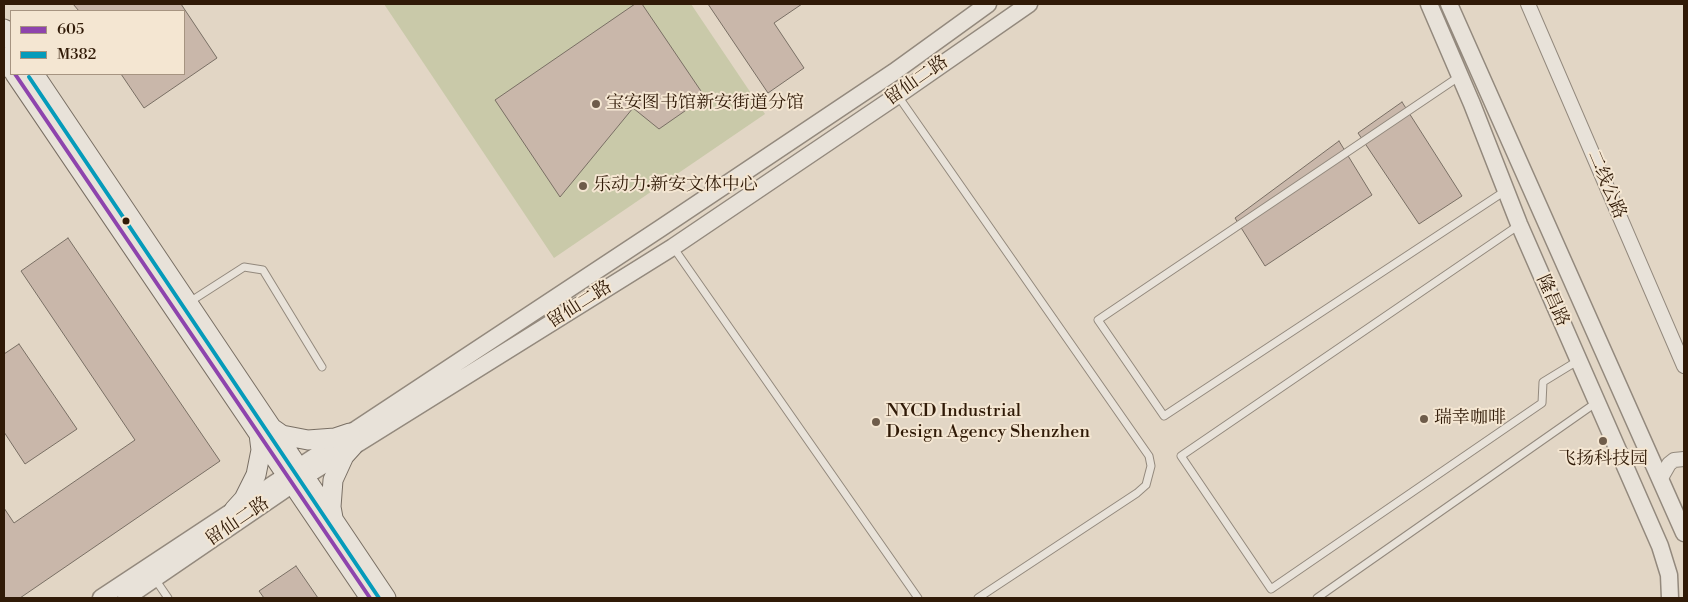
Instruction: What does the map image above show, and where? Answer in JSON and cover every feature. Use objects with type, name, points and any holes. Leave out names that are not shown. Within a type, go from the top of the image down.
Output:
[{"type":"main road","points":[[16,75],[265,430],[308,440],[335,438],[352,440],[333,480],[331,507],[334,521]]},
{"type":"main road","points":[[35,75],[188,303],[370,598]]},
{"type":"main road","points":[[234,510],[244,499],[256,475],[265,430]]},
{"type":"main road","points":[[295,476],[334,521],[386,598]]},
{"type":"street","name":"留仙二路","points":[[352,440],[661,228],[894,72],[988,4]]},
{"type":"street","name":"留仙二路","points":[[100,598],[234,510],[295,476],[673,247],[1029,4]]},
{"type":"street","name":"隆昌路","points":[[1429,4],[1519,224],[1666,561],[1670,575],[1670,598]]},
{"type":"street","name":"隆昌路","points":[[1449,4],[1662,478],[1684,533]]},
{"type":"street","name":"二线公路","points":[[1528,4],[1684,366]]},
{"type":"street","points":[[1662,478],[1669,464],[1674,460],[1684,459]]},
{"type":"street","name":"留仙二路","points":[[126,598],[295,476]]},
{"type":"lane","points":[[1460,76],[1098,320],[1164,416],[1505,191]]},
{"type":"lane","points":[[898,95],[1143,448],[1152,466],[1146,485],[1137,493],[978,598]]},
{"type":"lane","points":[[1519,224],[1181,456],[1271,589],[1542,403],[1542,382],[1579,360]]},
{"type":"lane","points":[[673,247],[918,598]]},
{"type":"lane","points":[[188,303],[244,267],[262,270],[322,367]]},
{"type":"lane","points":[[1317,598],[1597,402]]},
{"type":"lane","points":[[154,579],[168,598]]},
{"type":"green space","name":"乐动力·新安文体中心","points":[[384,4],[691,4],[765,114],[554,258]]},
{"type":"building","points":[[73,4],[181,4],[185,10],[78,10]]},
{"type":"building","name":"宝安图书馆新安街道分馆","points":[[635,4],[642,4],[705,97],[659,129],[633,108],[560,197],[495,100]]},
{"type":"building","points":[[708,4],[802,4],[774,23],[804,68],[768,93]]},
{"type":"building","points":[[185,10],[217,58],[144,108],[122,75],[185,75]]},
{"type":"building","points":[[1402,102],[1462,196],[1419,224],[1358,133]]},
{"type":"building","points":[[1339,141],[1372,195],[1265,266],[1235,218]]},
{"type":"building","points":[[68,238],[220,461],[20,598],[4,598],[4,508],[14,523],[135,440],[21,271]]},
{"type":"building","points":[[19,344],[77,429],[25,464],[4,432],[4,354]]},
{"type":"building","points":[[296,566],[318,598],[264,598],[259,591]]},
{"type":"transit line","name":"605","points":[[16,75],[370,598]]},
{"type":"transit line","name":"M382","points":[[29,77],[379,598]]},
{"type":"place","name":"宝安图书馆新安街道分馆","points":[[596,104]]},
{"type":"place","name":"乐动力·新安文体中心","points":[[583,186]]},
{"type":"place","name":"瑞幸咖啡","points":[[1424,419]]},
{"type":"place","name":"NYCD Industrial Design Agency Shenzhen","points":[[876,422]]},
{"type":"place","name":"飞扬科技园","points":[[1603,441]]}]
